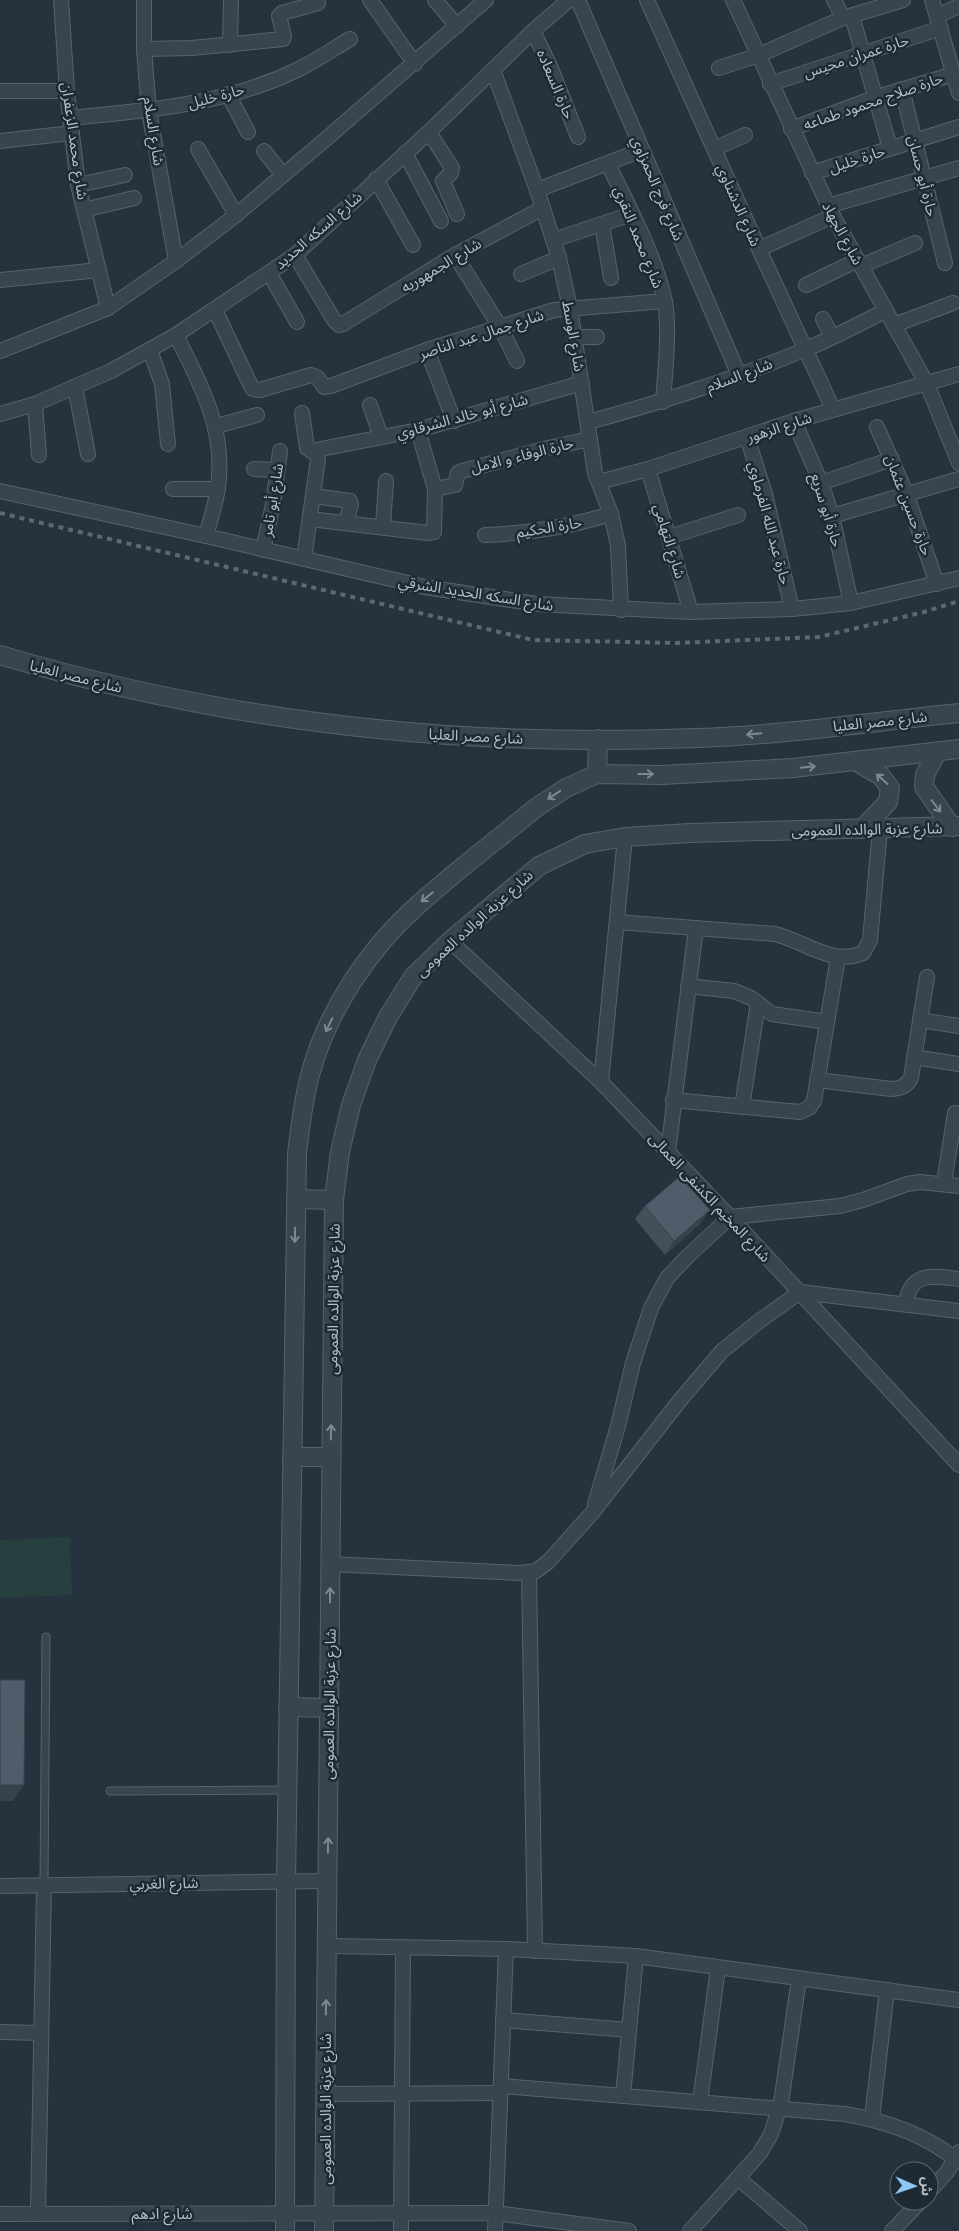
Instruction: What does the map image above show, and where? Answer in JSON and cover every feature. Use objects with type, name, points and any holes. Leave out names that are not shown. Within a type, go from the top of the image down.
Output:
[{"type":"street","name":"شارع محمد الزعفران","points":[[61,0],[67,91],[78,185],[108,308]]},
{"type":"street","name":"شارع السلام","points":[[144,0],[144,49],[149,111],[176,261]]},
{"type":"street","points":[[230,45],[231,0]]},
{"type":"street","points":[[370,0],[415,64]]},
{"type":"street","points":[[435,0],[457,26]]},
{"type":"street","points":[[0,351],[108,308],[176,261],[236,215],[415,64],[486,0]]},
{"type":"street","name":"شارع السكه الحديد","points":[[0,414],[35,404],[111,372],[176,335],[295,255],[429,132],[534,31],[570,0]]},
{"type":"street","name":"شارع فرج الحمزاوي","points":[[578,0],[740,375]]},
{"type":"street","name":"شارع الدشناوي","points":[[647,0],[833,409]]},
{"type":"street","name":"شارع الجهاد","points":[[733,0],[791,130],[831,211],[927,384],[959,463]]},
{"type":"street","points":[[834,0],[848,17],[863,53],[874,98],[890,148]]},
{"type":"street","points":[[719,68],[759,55],[848,17],[903,0]]},
{"type":"street","points":[[932,0],[959,94]]},
{"type":"street","points":[[144,49],[230,45],[285,38],[279,16],[282,13],[318,2]]},
{"type":"street","name":"حارة عمران محيس","points":[[770,84],[863,53],[939,22],[959,6]]},
{"type":"street","name":"حارة السعاده","points":[[534,31],[578,137]]},
{"type":"street","name":"حارة خليل","points":[[70,118],[149,111],[228,94],[298,70],[350,39]]},
{"type":"street","name":"شارع الوسط","points":[[493,70],[543,208],[570,308],[595,473],[611,514],[618,545],[621,610]]},
{"type":"street","name":"حارة صلاح محمود طماعه","points":[[791,130],[874,98],[954,74]]},
{"type":"street","name":"حارة أبو حسان","points":[[902,89],[945,263]]},
{"type":"street","points":[[0,91],[67,91]]},
{"type":"street","points":[[228,94],[248,132]]},
{"type":"street","name":"حارة خليل","points":[[812,173],[959,127]]},
{"type":"street","points":[[429,132],[452,168],[451,173],[443,181],[457,214]]},
{"type":"street","points":[[0,141],[72,133]]},
{"type":"street","points":[[714,149],[745,135]]},
{"type":"street","points":[[198,149],[236,215]]},
{"type":"street","points":[[537,190],[642,150]]},
{"type":"street","points":[[264,151],[283,175]]},
{"type":"street","points":[[405,154],[441,221]]},
{"type":"street","name":"شارع محمد النقري","points":[[608,164],[651,258],[665,302],[663,402]]},
{"type":"street","points":[[759,249],[831,211],[924,177],[959,168]]},
{"type":"street","points":[[78,185],[125,175]]},
{"type":"street","points":[[376,179],[413,245]]},
{"type":"street","points":[[84,210],[134,198]]},
{"type":"street","name":"شارع الجمهوريه","points":[[295,255],[334,320],[340,324],[347,322],[455,255],[543,208]]},
{"type":"street","points":[[553,240],[632,214]]},
{"type":"street","points":[[602,224],[611,278]]},
{"type":"street","points":[[806,285],[860,263],[915,244]]},
{"type":"street","points":[[455,255],[500,326],[517,361]]},
{"type":"street","points":[[522,274],[558,258]]},
{"type":"street","points":[[0,280],[99,270]]},
{"type":"street","points":[[269,273],[297,322]]},
{"type":"street","name":"شارع جمال عبد الناصر","points":[[215,310],[253,388],[260,390],[308,375],[314,375],[321,385],[327,387],[427,350],[534,315],[570,308],[665,302]]},
{"type":"street","points":[[894,325],[953,303]]},
{"type":"street","name":"شارع السلام","points":[[588,422],[663,402],[740,375],[806,349],[885,311]]},
{"type":"street","points":[[823,318],[832,337]]},
{"type":"street","points":[[176,335],[206,395],[216,426],[219,447],[218,489],[206,536]]},
{"type":"street","points":[[574,337],[597,337]]},
{"type":"street","points":[[150,350],[162,384],[168,444]]},
{"type":"street","points":[[427,350],[454,421]]},
{"type":"street","name":"شارع الزهور","points":[[599,482],[648,469],[833,409],[959,374]]},
{"type":"street","name":"شارع أبو خالد الشرقاوي","points":[[311,451],[454,421],[582,382]]},
{"type":"street","points":[[75,387],[88,454]]},
{"type":"street","points":[[35,404],[38,455]]},
{"type":"street","points":[[370,405],[381,437]]},
{"type":"street","points":[[302,413],[307,448],[316,453],[318,459],[304,559]]},
{"type":"street","points":[[216,426],[257,415]]},
{"type":"street","name":"حارة أبو سريع","points":[[794,421],[832,516],[851,603]]},
{"type":"street","name":"حارة حسين عثمان","points":[[877,428],[906,493],[937,584]]},
{"type":"street","points":[[310,519],[428,533],[434,532],[435,489],[418,430]]},
{"type":"street","name":"حارة عبد الله الفرماوي","points":[[747,437],[765,494],[792,609]]},
{"type":"street","name":"حارة الوفاء و الامل","points":[[435,489],[455,485],[458,473],[462,470],[590,439]]},
{"type":"street","name":"شارع أبو تامر","points":[[263,550],[273,504],[280,450]]},
{"type":"street","points":[[820,482],[892,459]]},
{"type":"street","points":[[254,469],[277,470]]},
{"type":"street","name":"شارع التهامي","points":[[648,469],[691,612]]},
{"type":"street","points":[[832,516],[959,479]]},
{"type":"street","points":[[383,527],[386,482]]},
{"type":"street","points":[[174,489],[218,489]]},
{"type":"street","name":"شارع السكه الحديد الشرقي","points":[[0,491],[452,592],[537,604],[621,610],[691,612],[792,609],[851,603],[959,578]]},
{"type":"street","points":[[314,496],[350,501],[351,505],[346,522]]},
{"type":"street","name":"حارة الحكيم","points":[[485,535],[528,533],[562,527],[611,514]]},
{"type":"street","points":[[669,536],[738,515]]},
{"type":"street","name":"شارع مصر العليا","points":[[0,655],[102,683],[160,696],[277,717],[467,736],[648,740],[741,736],[959,713]]},
{"type":"street","points":[[597,774],[598,739]]},
{"type":"street","points":[[285,2231],[287,1790],[297,1154],[301,1114],[310,1074],[324,1036],[342,999],[364,965],[418,904],[551,797],[597,774],[728,772],[857,762],[959,749]]},
{"type":"street","points":[[937,752],[925,774],[924,787],[956,827]]},
{"type":"street","points":[[857,762],[881,776],[887,781],[890,788],[888,802],[862,829]]},
{"type":"street","name":"شارع عزبة الوالده العمومى","points":[[324,2231],[334,1200],[340,1152],[348,1115],[367,1060],[388,1017],[413,977],[450,941],[538,866],[585,844],[625,837],[690,833],[956,827]]},
{"type":"street","points":[[617,922],[775,934],[789,937],[816,950],[838,957],[857,956],[868,947],[880,829]]},
{"type":"street","points":[[601,1082],[625,837]]},
{"type":"street","points":[[668,1152],[696,928]]},
{"type":"street","name":"شارع المخيم الكشفى العمالى","points":[[450,941],[601,1082],[730,1217],[959,1465]]},
{"type":"street","points":[[673,1100],[800,1112],[809,1108],[814,1101],[838,957]]},
{"type":"street","points":[[817,1080],[891,1089],[907,1085],[914,1057],[927,977]]},
{"type":"street","points":[[688,986],[743,993],[772,1014],[827,1022]]},
{"type":"street","points":[[742,1107],[758,1003]]},
{"type":"street","points":[[920,1020],[958,1022]]},
{"type":"street","points":[[914,1057],[959,1064]]},
{"type":"street","points":[[944,1183],[955,1114]]},
{"type":"street","points":[[592,1513],[618,1426],[633,1363],[651,1308],[667,1278],[730,1217],[840,1206],[886,1193],[907,1184],[920,1182],[959,1186]]},
{"type":"street","points":[[296,1199],[334,1200]]},
{"type":"street","points":[[906,1304],[907,1294],[921,1278],[932,1276],[959,1279]]},
{"type":"street","points":[[330,1564],[536,1571],[548,1562],[592,1513],[681,1399],[722,1351],[800,1292],[959,1311]]},
{"type":"street","points":[[292,1456],[331,1457]]},
{"type":"street","points":[[529,1572],[534,1950]]},
{"type":"street","points":[[288,1708],[329,1708]]},
{"type":"street","name":"شارع الغربي","points":[[0,1886],[327,1881]]},
{"type":"street","points":[[38,2214],[44,1885]]},
{"type":"street","points":[[327,1946],[506,1949],[636,1956],[959,2000]]},
{"type":"street","points":[[401,2231],[403,1947]]},
{"type":"street","points":[[495,2231],[506,1949]]},
{"type":"street","points":[[622,2096],[636,1956]]},
{"type":"street","points":[[700,2102],[718,1968]]},
{"type":"street","points":[[690,2231],[760,2153],[770,2134],[779,2108],[799,1979]]},
{"type":"street","points":[[872,2118],[887,1990]]},
{"type":"street","points":[[503,2020],[629,2030]]},
{"type":"street","points":[[0,2032],[41,2033]]},
{"type":"street","points":[[325,2094],[402,2094],[500,2090],[622,2096],[845,2114],[872,2118],[903,2128],[958,2158],[939,2180]]},
{"type":"street","points":[[738,2178],[800,2231]]},
{"type":"street","points":[[892,2231],[911,2211]]},
{"type":"street","name":"شارع ادهم","points":[[0,2214],[496,2213],[627,2231]]},
{"type":"lane","points":[[44,1885],[46,1637]]},
{"type":"lane","points":[[110,1791],[287,1790]]},
{"type":"green space","points":[[70,1537],[72,1595],[0,1598],[0,1540]]},
{"type":"building","points":[[680,1176],[710,1210],[674,1241],[645,1206]]},
{"type":"building","points":[[0,1680],[25,1680],[24,1785],[0,1785]]},
{"type":"railway","points":[[0,513],[533,640],[676,643],[819,637],[924,612],[959,601]]}]
